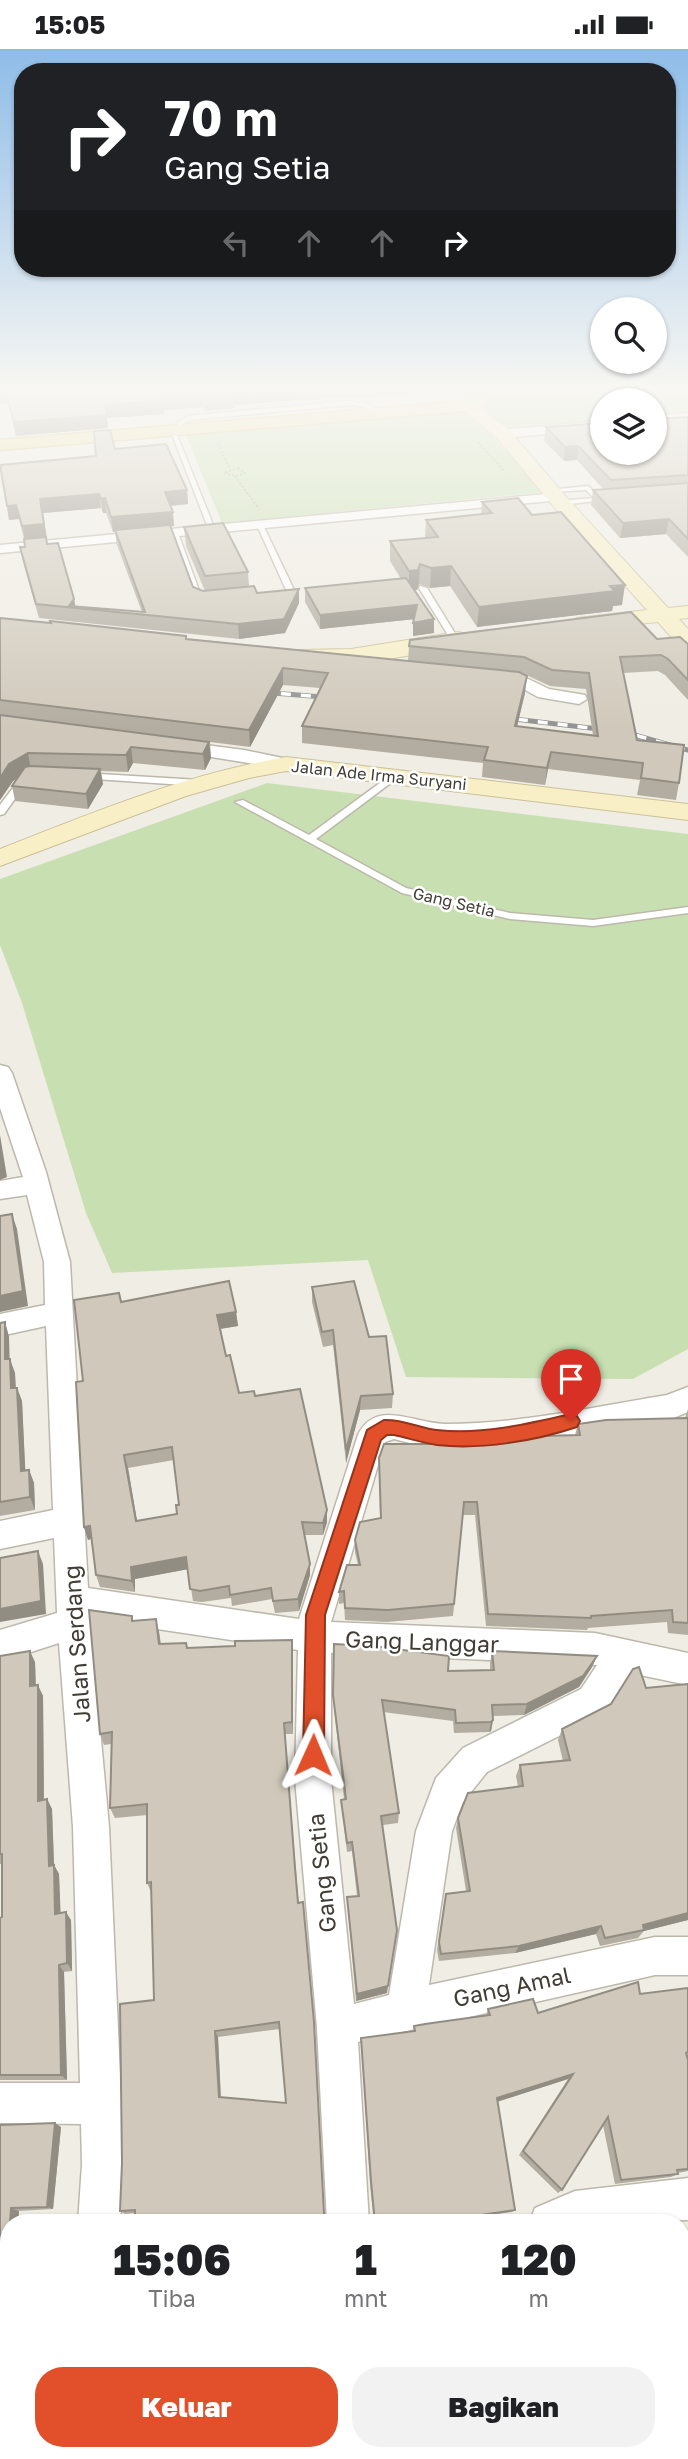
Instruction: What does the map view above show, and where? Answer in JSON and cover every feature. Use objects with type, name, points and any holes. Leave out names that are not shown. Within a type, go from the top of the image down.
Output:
[{"type":"main road","points":[[562,503],[688,642]]},
{"type":"main road","points":[[568,625],[688,612]]},
{"type":"main road","points":[[290,653],[332,658],[479,636]]},
{"type":"main road","name":"Jalan Ade Irma Suryani","points":[[0,858],[201,783],[240,771],[286,764],[688,812]]},
{"type":"street","points":[[0,549],[487,503]]},
{"type":"street","points":[[332,658],[385,668]]},
{"type":"street","points":[[471,676],[522,681],[544,693],[579,699]]},
{"type":"street","points":[[162,745],[244,755],[286,764]]},
{"type":"street","name":"Jalan Serdang","points":[[0,1073],[37,1184],[57,1262],[73,1612],[91,1827],[103,2164],[100,2214]]},
{"type":"street","points":[[0,1190],[37,1184]]},
{"type":"street","points":[[0,1325],[60,1313]]},
{"type":"street","name":"Gang Setia","points":[[347,2214],[337,2028],[313,1779],[316,1615],[367,1451],[377,1431],[384,1427],[437,1437],[484,1437],[671,1407],[688,1399]]},
{"type":"street","points":[[0,1535],[69,1521]]},
{"type":"street","points":[[0,1646],[73,1612]]},
{"type":"street","name":"Gang Langgar","points":[[73,1612],[316,1637],[595,1650],[688,1669]]},
{"type":"street","points":[[406,2010],[433,1831],[449,1791],[475,1760],[593,1701],[614,1668],[631,1657]]},
{"type":"street","name":"Gang Amal","points":[[337,2028],[406,2010],[655,1956],[688,1956]]},
{"type":"street","points":[[0,2103],[101,2104]]},
{"type":"street","points":[[570,2214],[688,2199]]},
{"type":"lane","points":[[204,503],[213,530]]},
{"type":"lane","points":[[259,525],[291,592]]},
{"type":"lane","points":[[174,533],[198,597],[213,600]]},
{"type":"lane","points":[[423,588],[454,640]]},
{"type":"lane","points":[[278,594],[304,591]]},
{"type":"lane","points":[[0,812],[23,778],[32,775]]},
{"type":"lane","points":[[68,775],[201,783]]},
{"type":"lane","points":[[309,840],[395,776]]},
{"type":"lane","name":"Gang Setia","points":[[240,803],[402,890],[510,916],[593,923],[688,910]]},
{"type":"green space","points":[[214,503],[426,503],[222,523]]},
{"type":"green space","points":[[267,783],[688,834],[688,1349],[633,1379],[406,1377],[368,1260],[112,1273],[86,1213],[22,1003],[0,945],[0,879]]},
{"type":"building","points":[[7,503],[41,503],[44,524],[22,526],[16,505],[7,506]]},
{"type":"building","points":[[107,503],[170,503],[173,512],[111,517]]},
{"type":"building","points":[[483,503],[523,503],[532,515],[561,512],[625,585],[610,586],[615,591],[479,607],[451,566],[431,568],[420,564],[418,570],[409,571],[390,541],[438,537],[426,520],[492,513]]},
{"type":"building","points":[[605,503],[688,503],[688,539],[669,519],[623,523]]},
{"type":"building","points":[[223,523],[248,572],[205,576],[184,527]]},
{"type":"building","points":[[170,525],[193,587],[203,591],[254,586],[257,593],[299,589],[284,619],[238,624],[36,604],[20,547],[25,547],[24,539],[46,537],[47,544],[58,543],[74,599],[69,606],[145,612],[115,530]]},
{"type":"building","points":[[406,578],[434,619],[413,623],[417,605],[320,615],[305,588]]},
{"type":"building","points":[[631,612],[657,639],[680,637],[688,644],[688,680],[661,655],[620,657],[637,740],[684,745],[679,783],[641,778],[643,763],[551,752],[547,768],[484,760],[488,747],[302,726],[328,673],[283,668],[249,730],[0,700],[0,618],[51,623],[50,621],[186,636],[186,639],[519,672],[527,676],[515,726],[598,736],[589,673],[552,670],[524,657],[409,646],[410,640]]},
{"type":"building","points":[[0,715],[209,742],[203,754],[131,747],[126,755],[28,753],[9,764],[0,778]]},
{"type":"building","points":[[25,767],[100,769],[86,794],[12,786]]},
{"type":"building","points":[[12,1214],[23,1291],[0,1296],[0,1216]]},
{"type":"building","points":[[229,1281],[236,1312],[217,1315],[226,1356],[230,1355],[239,1393],[254,1391],[255,1396],[300,1389],[327,1510],[323,1523],[302,1522],[310,1564],[298,1599],[273,1601],[271,1588],[230,1595],[229,1586],[200,1591],[190,1589],[186,1557],[131,1567],[132,1581],[96,1575],[90,1526],[84,1527],[76,1382],[83,1381],[74,1300],[119,1293],[121,1302]],"holes":[[[172,1447],[179,1505],[176,1505],[177,1514],[136,1521],[124,1455]]]},
{"type":"building","points":[[354,1281],[369,1337],[386,1336],[393,1394],[361,1396],[346,1450],[333,1330],[322,1332],[312,1287]]},
{"type":"building","points":[[5,1322],[5,1359],[10,1359],[11,1388],[17,1388],[21,1471],[29,1470],[30,1497],[0,1502],[0,1323]]},
{"type":"building","points":[[688,1418],[688,1623],[673,1622],[672,1610],[591,1618],[488,1614],[477,1502],[464,1502],[454,1604],[388,1610],[345,1608],[344,1591],[339,1592],[347,1565],[360,1565],[355,1540],[360,1522],[381,1518],[379,1458],[384,1444],[501,1441],[501,1437],[580,1435],[578,1424],[606,1420]]},
{"type":"building","points":[[38,1551],[41,1601],[0,1609],[0,1558]]},
{"type":"building","points":[[89,1610],[132,1616],[132,1621],[156,1619],[159,1644],[186,1643],[187,1648],[235,1646],[235,1641],[292,1640],[292,1722],[284,1723],[298,1903],[303,1902],[314,2022],[324,2214],[135,2214],[135,2210],[120,2211],[120,2004],[154,2000],[151,1882],[147,1883],[147,1804],[110,1808],[112,1732],[100,1734]],"holes":[[[279,2022],[286,2103],[219,2097],[215,2031]]]},
{"type":"building","points":[[334,1644],[449,1656],[448,1671],[494,1670],[492,1651],[597,1656],[583,1676],[527,1704],[492,1705],[491,1722],[456,1723],[455,1710],[382,1700],[399,1813],[381,1816],[397,1930],[388,1986],[357,1994],[347,1897],[359,1896],[352,1842],[347,1843],[341,1800],[346,1799],[333,1695]]},
{"type":"building","points":[[30,1651],[30,1686],[38,1685],[38,1801],[47,1799],[49,1866],[54,1865],[55,1914],[66,1912],[67,1963],[59,1965],[61,2075],[0,2075],[0,1656]]},
{"type":"building","points":[[639,1667],[646,1688],[688,1684],[688,1913],[643,1925],[644,1930],[605,1938],[601,1926],[519,1946],[441,1954],[439,1942],[446,1894],[470,1891],[458,1818],[468,1793],[523,1786],[520,1765],[570,1760],[562,1729],[611,1704],[633,1669]]},
{"type":"building","points":[[638,1982],[640,1994],[688,1988],[688,2169],[677,2170],[678,2174],[621,2180],[608,2117],[562,2190],[523,2151],[573,2074],[497,2098],[515,2210],[488,2214],[374,2214],[361,2038],[415,2031],[414,2026],[490,2015],[488,2009],[533,1999],[538,2013]]},
{"type":"building","points":[[55,2123],[47,2207],[11,2208],[11,2214],[0,2214],[0,2125]]},
{"type":"railway","points":[[261,692],[335,698]]},
{"type":"railway","points":[[498,717],[624,732],[688,750]]},
{"type":"route","points":[[313,1755],[316,1615],[373,1435],[384,1427],[394,1427],[454,1439],[484,1437],[526,1432],[571,1421]]}]
